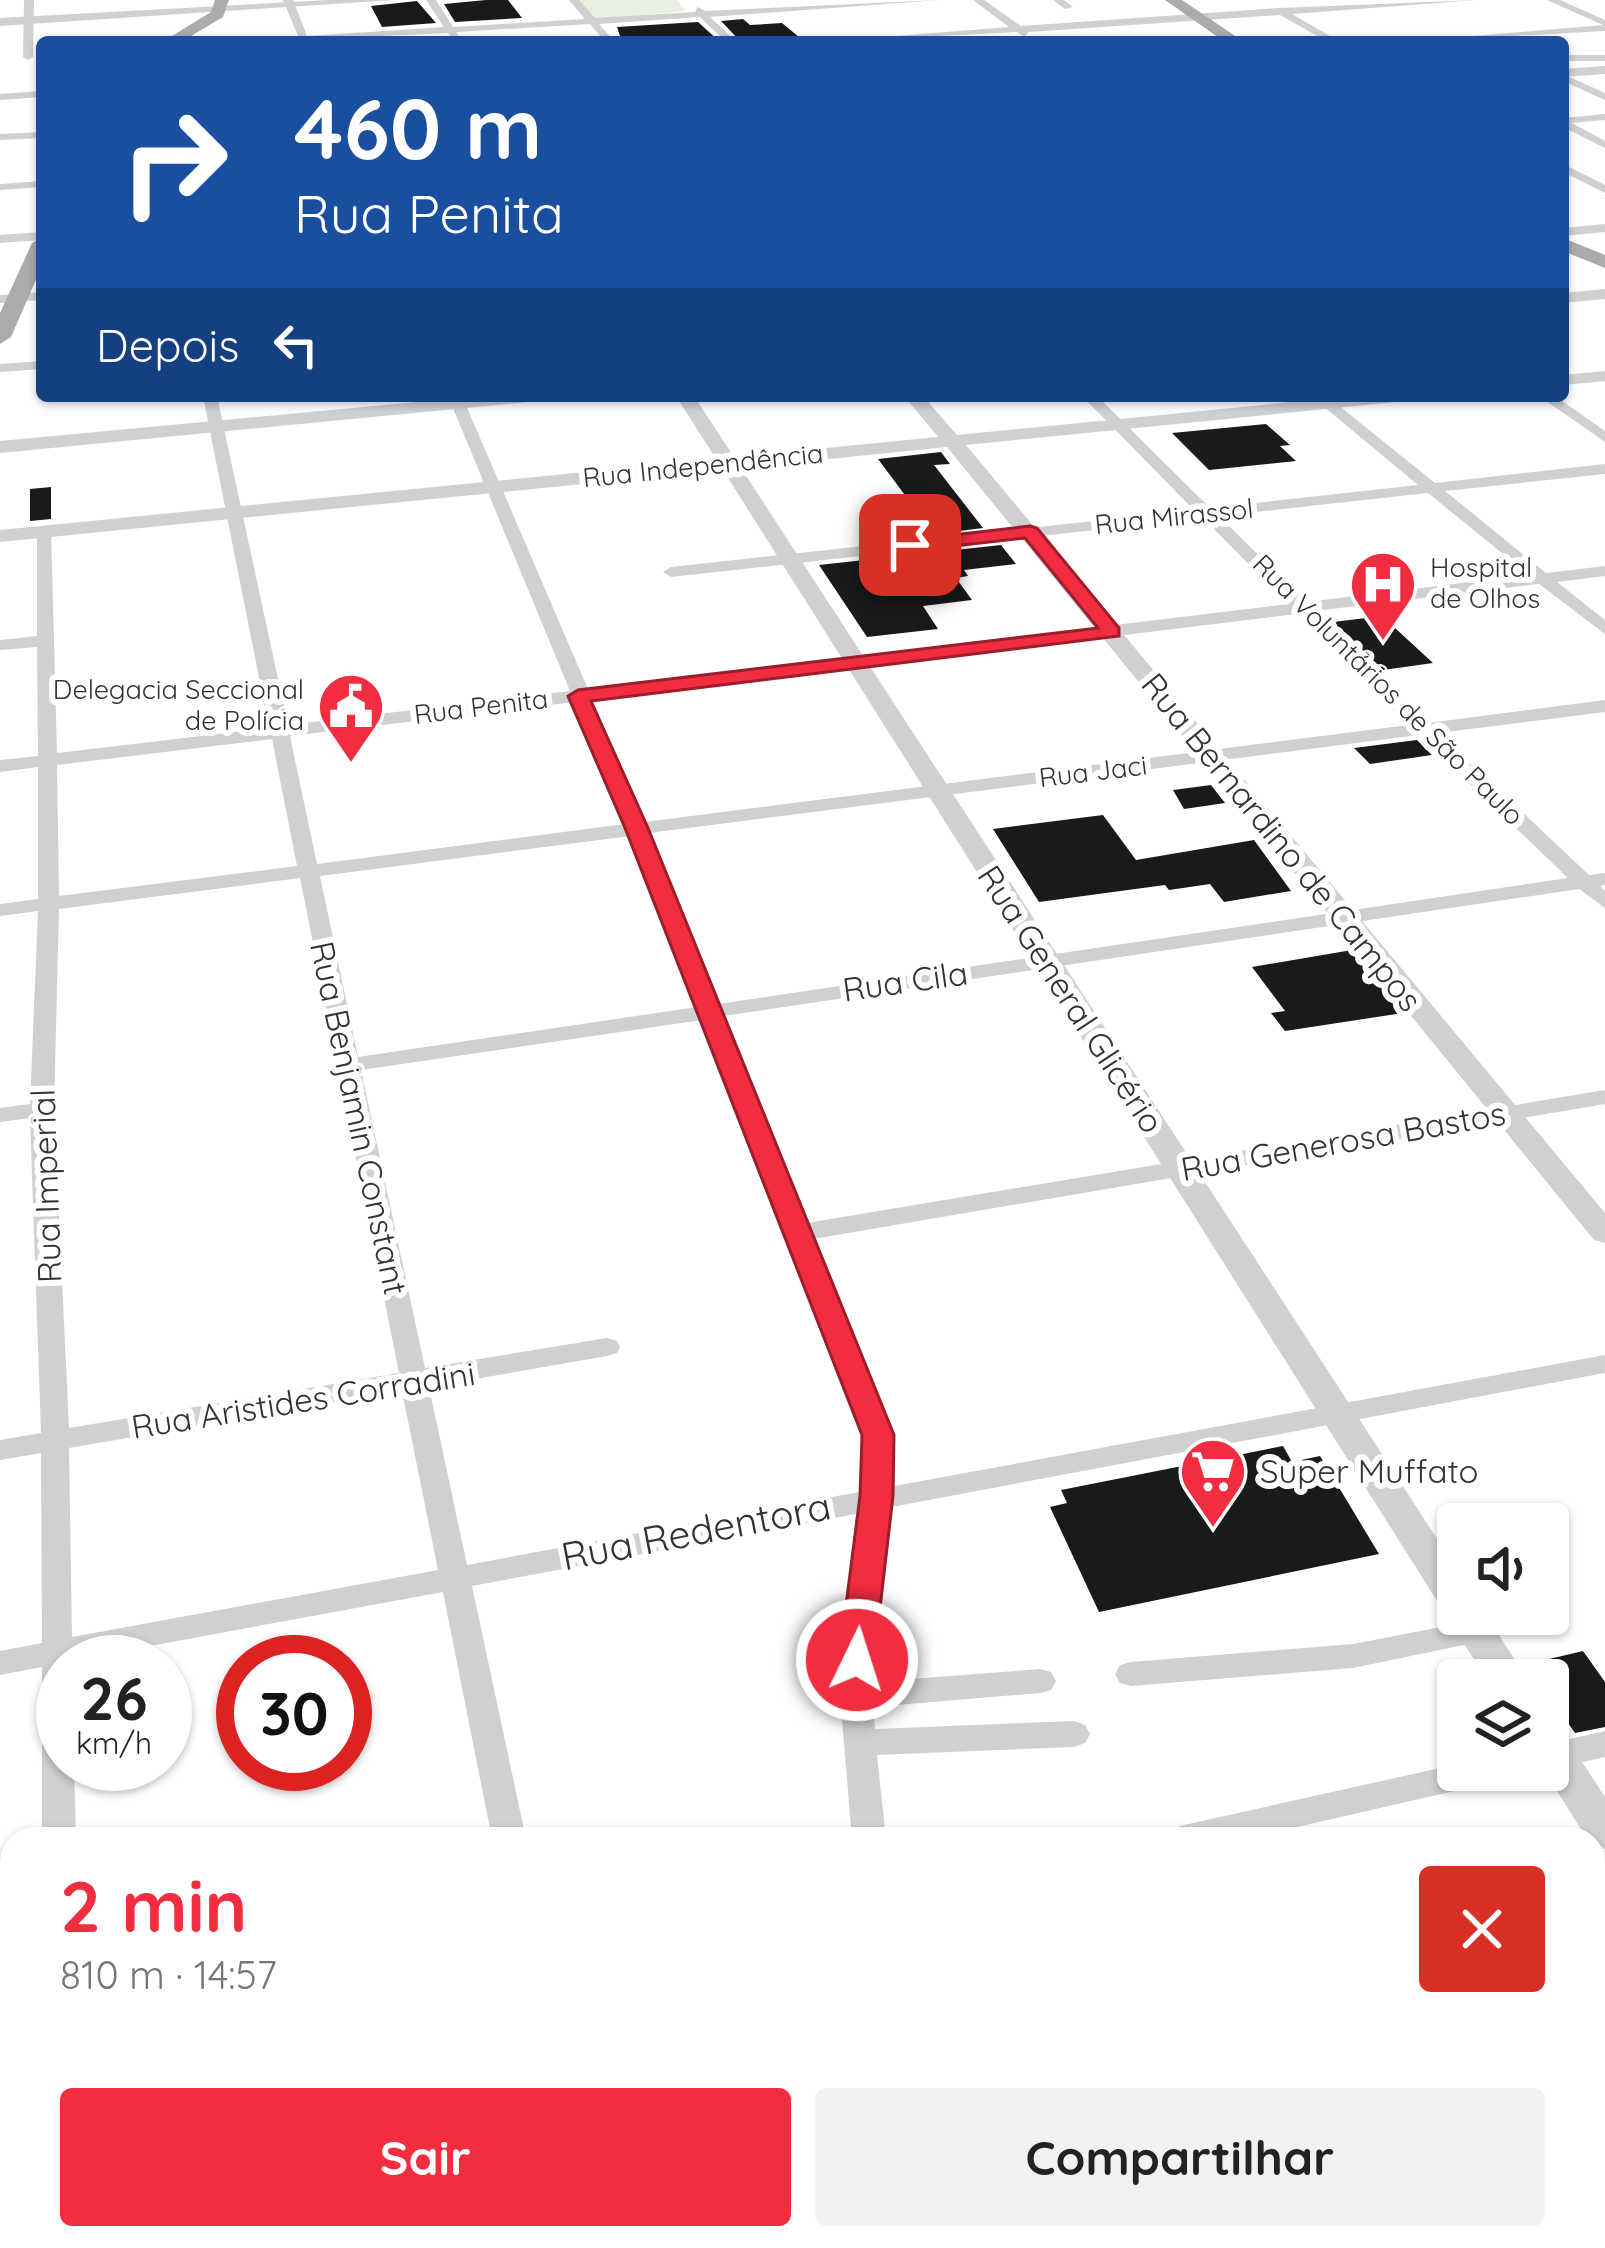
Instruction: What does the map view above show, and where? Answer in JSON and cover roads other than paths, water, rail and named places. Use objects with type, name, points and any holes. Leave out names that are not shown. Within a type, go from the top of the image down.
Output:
[{"type":"main road","points":[[1172,0],[1228,36]]},
{"type":"main road","points":[[1193,0],[1249,36]]},
{"type":"main road","points":[[178,36],[221,5]]},
{"type":"main road","points":[[157,36],[198,6]]},
{"type":"main road","points":[[7,244],[36,220]]},
{"type":"main road","points":[[1569,247],[1605,262]]},
{"type":"main road","points":[[0,338],[9,298],[36,251]]},
{"type":"main road","points":[[1569,259],[1605,274]]},
{"type":"street","points":[[28,56],[29,0]]},
{"type":"street","points":[[0,22],[198,6],[388,0]]},
{"type":"street","points":[[431,0],[454,36]]},
{"type":"street","points":[[574,0],[604,36]]},
{"type":"street","points":[[688,0],[726,36]]},
{"type":"street","points":[[362,36],[935,0]]},
{"type":"street","points":[[978,0],[1028,36]]},
{"type":"street","points":[[1258,0],[1324,36]]},
{"type":"street","points":[[937,36],[1474,0]]},
{"type":"street","points":[[1552,0],[1605,26]]},
{"type":"street","points":[[1409,2],[1430,12]]},
{"type":"street","points":[[290,3],[302,36]]},
{"type":"street","points":[[836,3],[853,16]]},
{"type":"street","points":[[1447,21],[1478,36]]},
{"type":"street","points":[[1520,36],[1605,26]]},
{"type":"street","points":[[867,28],[877,36]]},
{"type":"street","points":[[14,57],[36,56]]},
{"type":"street","points":[[1569,58],[1605,58]]},
{"type":"street","points":[[1569,74],[1605,70]]},
{"type":"street","points":[[1569,78],[1605,98]]},
{"type":"street","points":[[0,97],[36,94]]},
{"type":"street","points":[[1569,121],[1605,117]]},
{"type":"street","points":[[1569,125],[1605,145]]},
{"type":"street","points":[[0,137],[36,135]]},
{"type":"street","points":[[1569,170],[1605,169]]},
{"type":"street","points":[[1569,172],[1605,190]]},
{"type":"street","points":[[0,187],[36,184]]},
{"type":"street","points":[[1569,231],[1605,228]]},
{"type":"street","points":[[1569,297],[1605,294]]},
{"type":"street","points":[[0,368],[36,365]]},
{"type":"street","points":[[1569,379],[1605,376]]},
{"type":"street","name":"Rua Benjamin Constant","points":[[211,402],[507,1827]]},
{"type":"street","points":[[0,447],[439,402]]},
{"type":"street","points":[[458,402],[637,828],[878,1435],[876,1496],[857,1625],[856,1696],[867,1827]]},
{"type":"street","name":"Rua General Glicério","points":[[689,402],[1437,1569]]},
{"type":"street","name":"Rua Bernardino de Campos","points":[[918,402],[1605,1233]]},
{"type":"street","name":"Rua Voluntários de São Paulo","points":[[1095,402],[1423,730],[1595,881],[1605,902]]},
{"type":"street","name":"Rua Independência","points":[[0,536],[1306,402]]},
{"type":"street","points":[[1326,402],[1605,628]]},
{"type":"street","points":[[1554,402],[1605,438]]},
{"type":"street","name":"Rua Mirassol","points":[[671,572],[1605,469]]},
{"type":"street","name":"Rua Imperial","points":[[45,532],[49,904],[42,1109],[55,1440],[57,1635]]},
{"type":"street","name":"Rua Penita","points":[[0,766],[1605,571]]},
{"type":"street","points":[[0,645],[46,641]]},
{"type":"street","name":"Rua Jaci","points":[[0,910],[1605,706]]},
{"type":"street","name":"Rua Cila","points":[[349,1065],[1595,881]]},
{"type":"street","name":"Rua Generosa Bastos","points":[[798,1233],[1605,1097]]},
{"type":"street","points":[[0,1115],[42,1109]]},
{"type":"street","name":"Rua Aristides Corradini","points":[[0,1450],[607,1347]]},
{"type":"street","name":"Rua Redentora","points":[[149,1635],[1605,1364]]},
{"type":"street","points":[[1131,1673],[1353,1656],[1437,1627]]},
{"type":"street","name":"Rua Redentora","points":[[0,1663],[36,1656]]},
{"type":"street","points":[[856,1696],[1040,1681]]},
{"type":"street","points":[[860,1743],[1074,1735]]},
{"type":"street","points":[[1569,1749],[1605,1744]]},
{"type":"street","points":[[1569,1778],[1602,1827]]},
{"type":"street","points":[[1237,1827],[1437,1782]]},
{"type":"street","name":"Rua Imperial","points":[[58,1791],[59,1827]]},
{"type":"place","name":"Hospital de Olhos","points":[[1383,643]]},
{"type":"place","name":"Delegacia Seccional de Polícia","points":[[351,765]]},
{"type":"place","name":"Super Muffato","points":[[1213,1530]]}]
